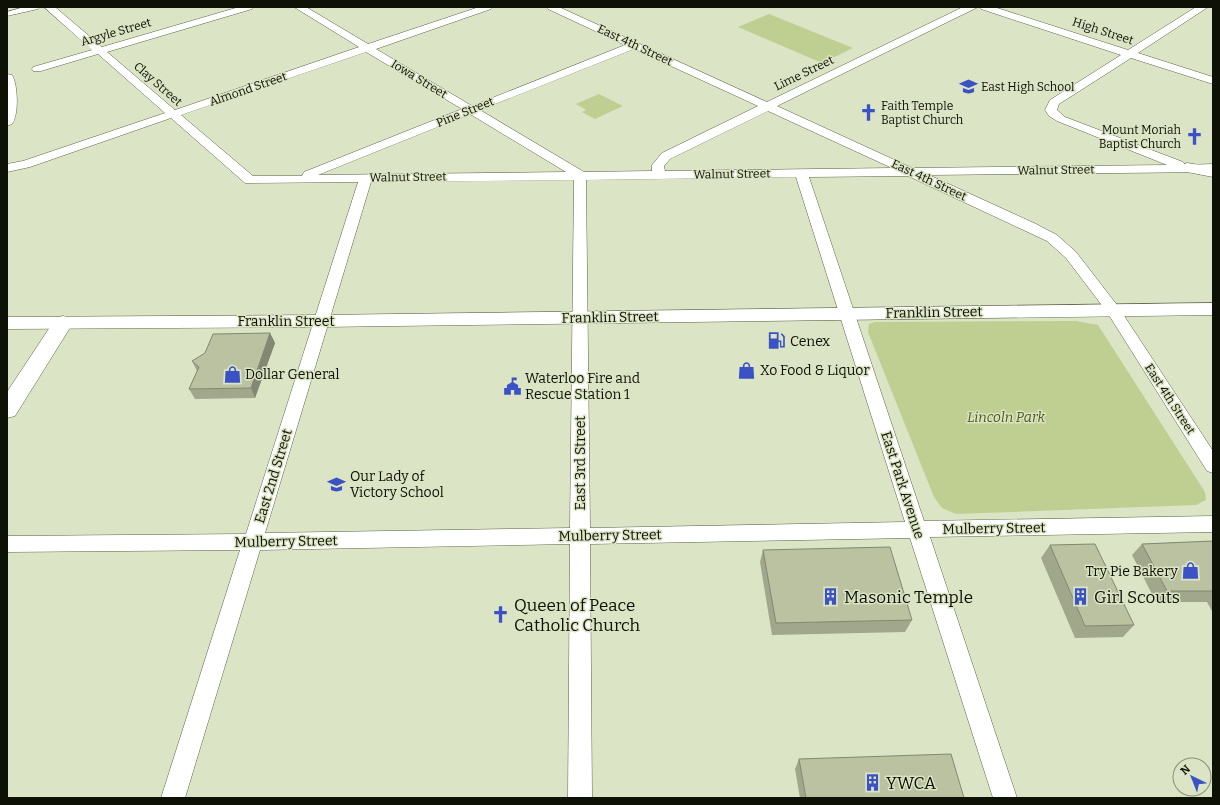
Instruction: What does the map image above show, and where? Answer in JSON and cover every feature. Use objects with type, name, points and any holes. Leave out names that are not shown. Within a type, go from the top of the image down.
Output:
[{"type":"highway","points":[[7,78],[10,98],[7,121]]},
{"type":"highway","points":[[7,410],[63,323]]},
{"type":"main road","points":[[1187,168],[1213,172]]},
{"type":"main road","name":"Franklin Street","points":[[7,323],[321,321],[1112,309],[1213,309]]},
{"type":"street","points":[[9,14],[35,7]]},
{"type":"street","name":"Clay Street","points":[[49,7],[250,180]]},
{"type":"street","name":"Argyle Street","points":[[37,69],[248,7]]},
{"type":"street","name":"Iowa Street","points":[[299,7],[580,175]]},
{"type":"street","name":"Almond Street","points":[[7,168],[26,164],[488,7]]},
{"type":"street","name":"East 4th Street","points":[[552,7],[1052,238],[1071,255],[1112,309],[1213,466]]},
{"type":"street","name":"Lime Street","points":[[659,175],[658,165],[666,156],[966,9],[974,7]]},
{"type":"street","name":"High Street","points":[[984,7],[1213,81]]},
{"type":"street","points":[[1187,168],[1061,119],[1051,110],[1054,102],[1203,7]]},
{"type":"street","name":"Pine Street","points":[[297,179],[634,45]]},
{"type":"street","name":"Walnut Street","points":[[250,180],[1213,168]]},
{"type":"street","name":"East Park Avenue","points":[[801,172],[1005,798]]},
{"type":"street","name":"East 3rd Street","points":[[580,175],[580,798]]},
{"type":"street","name":"East 2nd Street","points":[[173,798],[366,178]]},
{"type":"street","name":"Mulberry Street","points":[[7,544],[253,542],[1213,524]]},
{"type":"green space","points":[[769,14],[853,48],[822,63],[738,27]]},
{"type":"green space","points":[[599,94],[623,106],[595,119],[582,112],[586,110],[576,104]]},
{"type":"green space","name":"Lincoln Park","points":[[1076,321],[1098,325],[1205,492],[1206,500],[1196,505],[956,514],[942,508],[934,497],[868,332],[869,324],[875,322]]},
{"type":"building","name":"Dollar General","points":[[270,333],[251,388],[189,389],[199,367],[192,361],[205,353],[213,334]]},
{"type":"building","points":[[1213,541],[1213,591],[1167,591],[1142,544]]},
{"type":"building","points":[[1095,544],[1134,625],[1085,626],[1050,545]]},
{"type":"building","name":"Masonic Temple","points":[[890,547],[912,620],[776,623],[763,550]]},
{"type":"building","name":"YWCA","points":[[951,754],[964,798],[806,798],[799,759]]},
{"type":"place","name":"East High School","points":[[968,87]]},
{"type":"place","name":"Faith Temple Baptist Church","points":[[868,113]]},
{"type":"place","name":"Mount Moriah Baptist Church","points":[[1194,137]]},
{"type":"place","name":"Cenex","points":[[777,341]]},
{"type":"place","name":"Xo Food & Liquor","points":[[747,370]]},
{"type":"place","name":"Dollar General","points":[[232,374]]},
{"type":"place","name":"Waterloo Fire and Rescue Station 1","points":[[512,386]]},
{"type":"place","name":"Our Lady of Victory School","points":[[337,484]]},
{"type":"place","name":"Try Pie Bakery","points":[[1191,571]]},
{"type":"place","name":"Masonic Temple","points":[[831,597]]},
{"type":"place","name":"Girl Scouts","points":[[1081,597]]},
{"type":"place","name":"Queen of Peace Catholic Church","points":[[501,615]]},
{"type":"place","name":"YWCA","points":[[873,783]]}]
